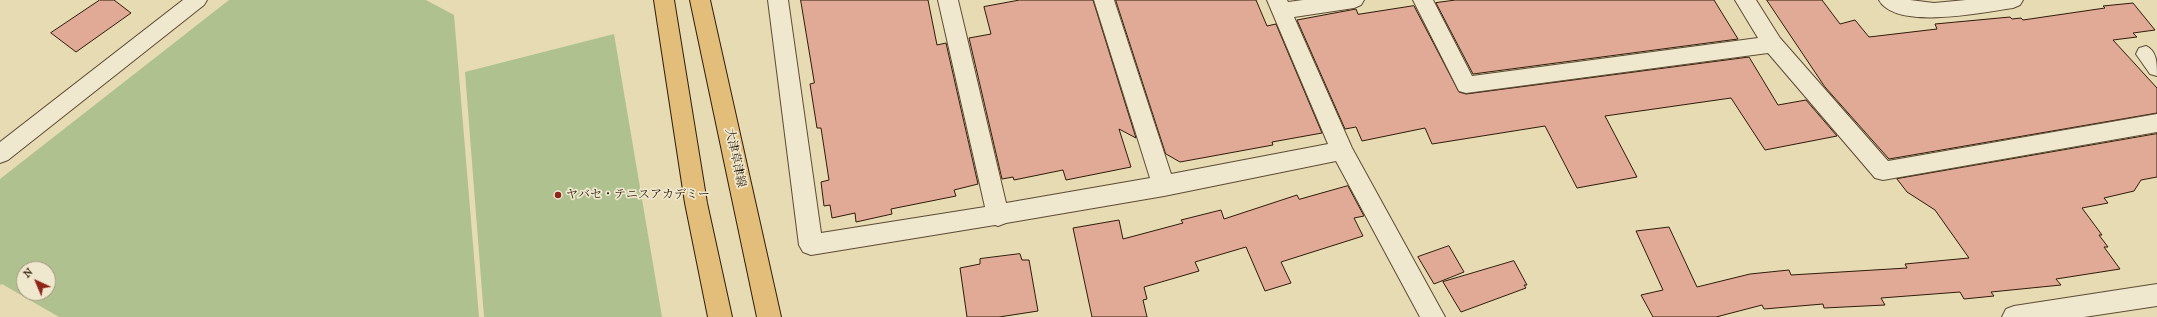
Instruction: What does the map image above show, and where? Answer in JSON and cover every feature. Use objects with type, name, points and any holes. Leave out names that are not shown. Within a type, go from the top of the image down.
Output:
[{"type":"main road","points":[[664,0],[696,203],[720,317]]},
{"type":"main road","name":"大津草津線","points":[[700,0],[769,317]]},
{"type":"street","points":[[0,154],[197,0]]},
{"type":"street","points":[[778,0],[811,245],[998,216],[1164,186],[1342,151]]},
{"type":"street","points":[[948,0],[998,216]]},
{"type":"street","points":[[1104,0],[1164,186]]},
{"type":"street","points":[[1354,0],[1279,6],[1342,151],[1433,317]]},
{"type":"street","points":[[1423,0],[1466,86],[1773,44]]},
{"type":"street","points":[[1745,0],[1773,44],[1883,171],[2157,123]]},
{"type":"street","points":[[1890,0],[1900,6],[1916,10],[1938,10],[2013,0]]},
{"type":"street","points":[[2014,317],[2157,295]]},
{"type":"green space","points":[[229,0],[426,0],[454,15],[479,317],[59,317],[31,301],[56,301],[56,261],[16,261],[16,292],[2,284],[0,285],[0,179]]},
{"type":"green space","name":"ヤバセ・テニスアカデミー","points":[[614,34],[662,317],[484,317],[465,72]]},
{"type":"building","points":[[100,0],[114,0],[131,13],[76,52],[51,33]]},
{"type":"building","points":[[801,0],[928,0],[937,45],[946,43],[978,184],[954,190],[956,196],[891,209],[892,214],[856,222],[855,213],[832,218],[830,205],[824,206],[821,182],[829,180],[821,128],[817,128],[810,84],[814,83]]},
{"type":"building","points":[[1020,0],[1093,0],[1136,138],[1119,129],[1131,167],[1066,180],[1063,170],[1014,180],[1013,177],[1002,179],[969,38],[991,34],[984,7]]},
{"type":"building","points":[[1116,0],[1256,0],[1267,26],[1276,24],[1322,133],[1272,142],[1273,145],[1180,162],[1166,154]]},
{"type":"building","points":[[1456,0],[1714,0],[1738,39],[1473,74],[1436,3]]},
{"type":"building","points":[[1767,0],[1822,0],[1840,24],[1855,20],[1869,37],[1937,29],[1935,24],[2010,17],[2012,19],[2021,18],[2023,20],[2105,8],[2103,6],[2133,3],[2155,30],[2133,33],[2137,37],[2113,40],[2157,88],[2157,113],[1889,159],[1825,87]]},
{"type":"building","points":[[1414,6],[1459,92],[1466,94],[1749,57],[1778,105],[1806,100],[1837,136],[1765,150],[1731,98],[1605,116],[1637,177],[1577,188],[1545,126],[1432,144],[1425,128],[1362,141],[1356,127],[1345,129],[1297,20],[1356,9],[1358,14]]},
{"type":"building","points":[[2157,134],[2157,177],[2141,180],[2134,191],[2104,198],[2108,203],[2082,208],[2102,235],[2099,235],[2108,247],[2104,247],[2120,269],[2056,279],[2061,285],[1991,292],[1994,296],[1964,299],[1960,292],[1881,298],[1885,305],[1824,308],[1823,304],[1764,309],[1762,305],[1716,317],[1653,317],[1641,295],[1663,290],[1636,231],[1669,227],[1697,287],[1750,274],[1789,270],[1791,275],[1907,268],[1905,264],[1969,258],[1935,210],[1907,192],[1897,179]]},
{"type":"building","points":[[1348,186],[1364,216],[1354,218],[1363,236],[1281,262],[1291,283],[1265,291],[1246,247],[1195,262],[1199,271],[1144,287],[1147,299],[1143,300],[1147,317],[1092,317],[1073,228],[1119,220],[1123,239],[1183,223],[1181,220],[1221,210],[1224,219],[1297,195],[1299,199]]},
{"type":"building","points":[[1449,246],[1464,272],[1434,284],[1418,257]]},
{"type":"building","points":[[1020,254],[1022,260],[1029,260],[1038,311],[999,317],[967,317],[960,268],[980,264],[980,259]]},
{"type":"building","points":[[1514,261],[1527,285],[1524,285],[1526,288],[1461,312],[1443,282]]},
{"type":"place","name":"ヤバセ・テニスアカデミー","points":[[558,195]]}]
